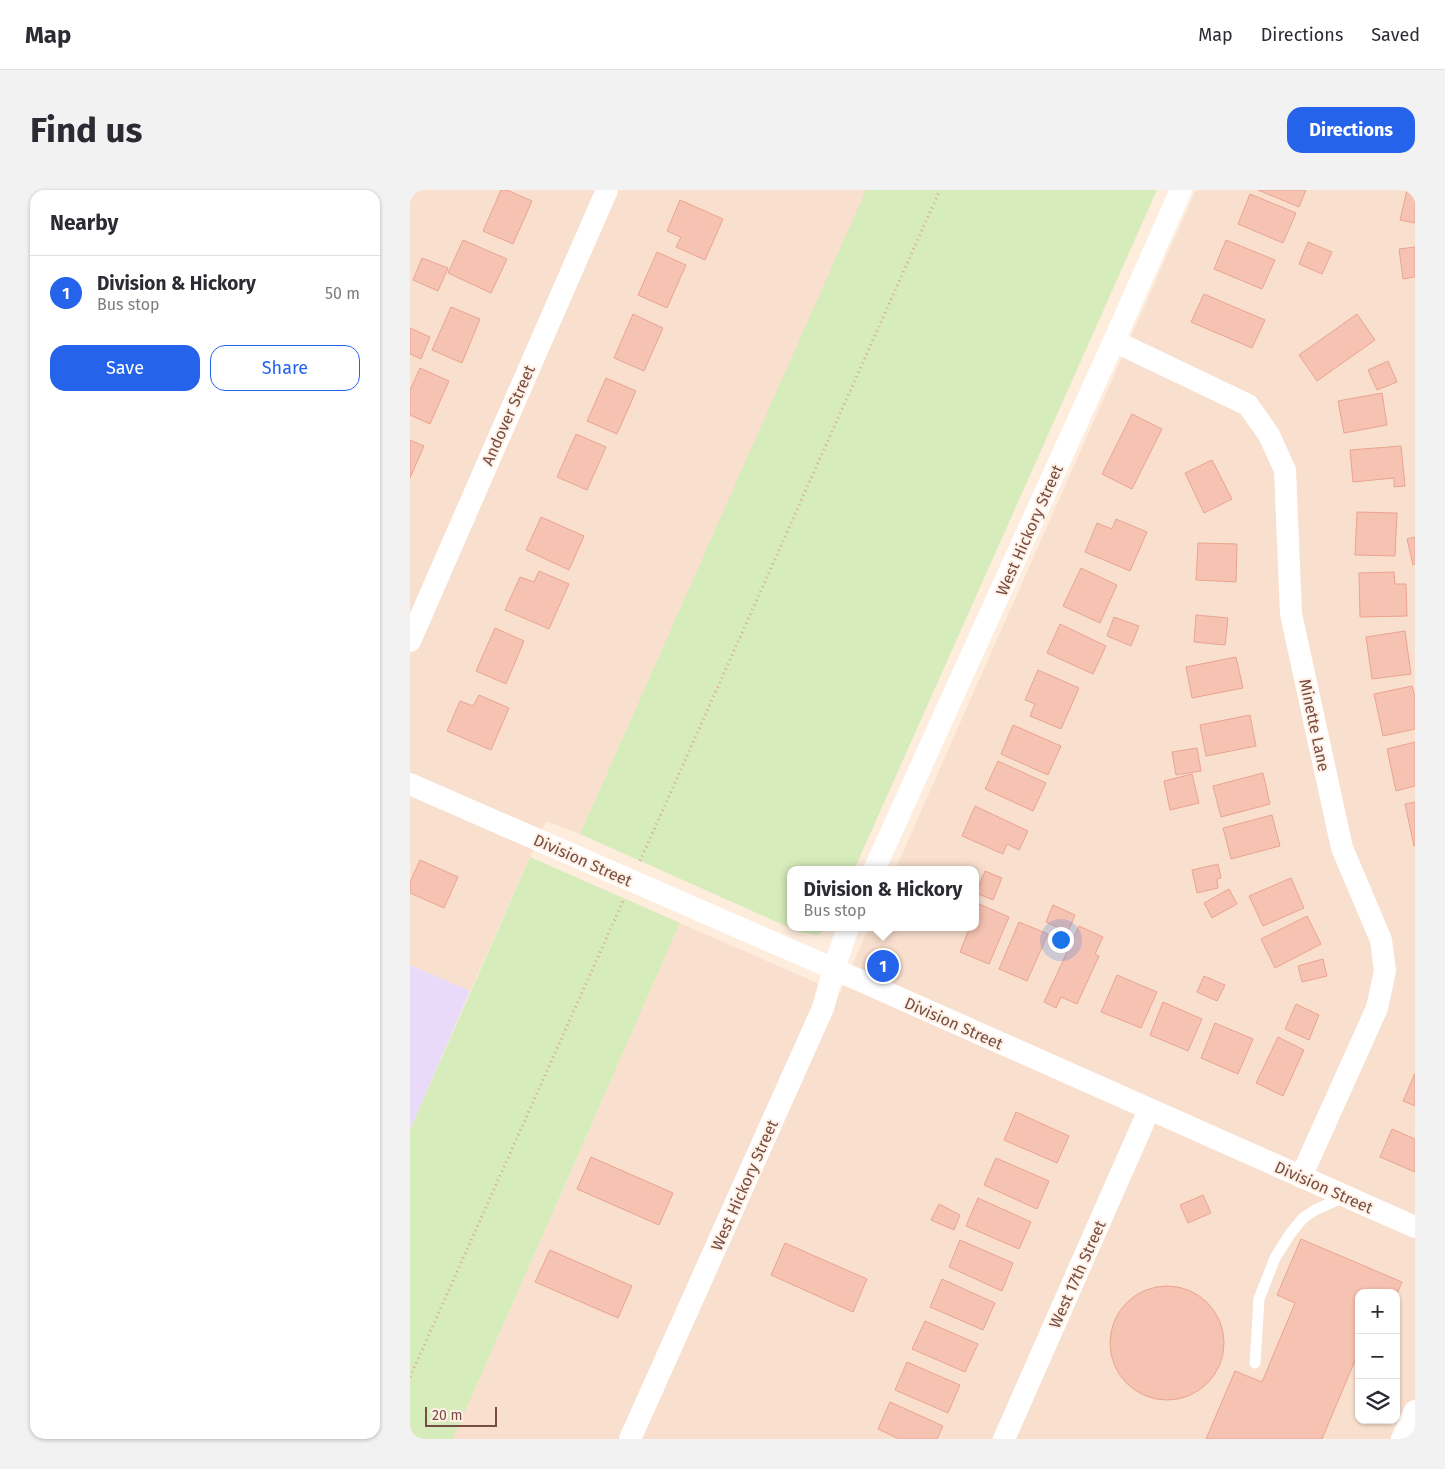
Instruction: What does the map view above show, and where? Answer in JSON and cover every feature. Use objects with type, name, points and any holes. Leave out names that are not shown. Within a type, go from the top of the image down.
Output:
[{"type":"street","name":"Andover Street","points":[[410,641],[607,190]]},
{"type":"street","name":"West Hickory Street","points":[[876,866],[1181,190]]},
{"type":"street","name":"Minette Lane","points":[[1114,341],[1248,405],[1269,435],[1285,470],[1291,614],[1342,848],[1381,940],[1385,971],[1377,1008],[1301,1177]]},
{"type":"street","name":"Division Street","points":[[410,784],[834,969],[1415,1227]]},
{"type":"street","name":"West Hickory Street","points":[[630,1439],[824,1008],[847,931]]},
{"type":"street","name":"West 17th Street","points":[[1004,1439],[1149,1110]]},
{"type":"street","points":[[1402,1439],[1415,1411]]},
{"type":"lane","points":[[1255,1363],[1259,1299],[1275,1258],[1303,1218],[1315,1210],[1346,1196]]},
{"type":"path","points":[[640,862],[940,190]]},
{"type":"path","points":[[410,1377],[626,894]]},
{"type":"shaded area","points":[[410,190],[867,190],[580,834],[546,821],[470,991],[410,965]]},
{"type":"shaded area","points":[[1196,190],[1415,190],[1415,1439],[453,1439],[680,923],[840,993],[867,931],[979,931],[979,866],[897,866]]},
{"type":"shaded area","points":[[410,965],[470,991],[410,1130]]},
{"type":"green space","points":[[866,190],[1157,190],[856,866],[787,866],[787,927],[580,834]]},
{"type":"green space","points":[[530,857],[680,923],[453,1439],[410,1439],[410,1130]]},
{"type":"green space","points":[[797,931],[824,931],[818,935]]},
{"type":"building","points":[[501,190],[507,190],[532,201],[513,244],[483,231]]},
{"type":"building","points":[[1258,190],[1306,190],[1299,207]]},
{"type":"building","points":[[1407,190],[1415,190],[1415,223],[1400,220]]},
{"type":"building","points":[[1250,194],[1296,213],[1283,243],[1238,224]]},
{"type":"building","points":[[680,200],[723,219],[705,260],[676,247],[681,237],[667,231]]},
{"type":"building","points":[[463,240],[507,259],[491,293],[448,273]]},
{"type":"building","points":[[1226,240],[1275,260],[1262,289],[1214,269]]},
{"type":"building","points":[[1308,242],[1332,252],[1322,274],[1299,264]]},
{"type":"building","points":[[1415,247],[1415,277],[1403,279],[1399,249]]},
{"type":"building","points":[[657,252],[686,265],[667,308],[638,295]]},
{"type":"building","points":[[422,258],[448,268],[438,291],[413,280]]},
{"type":"building","points":[[1204,294],[1265,320],[1252,348],[1191,322]]},
{"type":"building","points":[[451,307],[480,319],[462,363],[432,350]]},
{"type":"building","points":[[633,314],[663,328],[644,371],[614,358]]},
{"type":"building","points":[[1357,314],[1375,340],[1317,381],[1299,355]]},
{"type":"building","points":[[410,328],[430,337],[421,359],[410,354]]},
{"type":"building","points":[[1388,361],[1397,382],[1377,390],[1368,370]]},
{"type":"building","points":[[420,368],[449,381],[430,424],[410,415],[410,390]]},
{"type":"building","points":[[606,378],[636,391],[617,434],[587,421]]},
{"type":"building","points":[[1382,393],[1387,425],[1344,433],[1338,401]]},
{"type":"building","points":[[1132,414],[1162,429],[1132,489],[1102,474]]},
{"type":"building","points":[[576,434],[606,447],[587,490],[557,477]]},
{"type":"building","points":[[410,440],[424,446],[410,478]]},
{"type":"building","points":[[1401,446],[1405,486],[1394,487],[1394,478],[1353,482],[1350,450]]},
{"type":"building","points":[[1212,460],[1232,499],[1204,513],[1185,473]]},
{"type":"building","points":[[1357,512],[1397,513],[1395,556],[1355,555]]},
{"type":"building","points":[[541,517],[584,536],[569,570],[526,550]]},
{"type":"building","points":[[1116,519],[1147,532],[1130,571],[1085,552],[1097,523],[1112,529]]},
{"type":"building","points":[[1415,537],[1415,564],[1413,565],[1407,539]]},
{"type":"building","points":[[1198,543],[1237,544],[1236,582],[1196,580]]},
{"type":"building","points":[[1081,568],[1117,585],[1100,623],[1063,606]]},
{"type":"building","points":[[539,571],[569,584],[549,629],[505,610],[520,577],[534,582]]},
{"type":"building","points":[[1394,572],[1395,584],[1406,584],[1407,616],[1360,617],[1359,573]]},
{"type":"building","points":[[1196,615],[1228,618],[1225,645],[1194,642]]},
{"type":"building","points":[[1114,617],[1139,626],[1131,646],[1107,636]]},
{"type":"building","points":[[1060,624],[1106,646],[1093,674],[1047,653]]},
{"type":"building","points":[[495,628],[524,641],[506,684],[476,671]]},
{"type":"building","points":[[1405,631],[1411,674],[1372,679],[1366,637]]},
{"type":"building","points":[[1236,657],[1243,688],[1192,698],[1186,667]]},
{"type":"building","points":[[1038,670],[1079,688],[1061,729],[1030,716],[1035,704],[1025,700]]},
{"type":"building","points":[[1412,686],[1415,697],[1415,729],[1383,736],[1374,694]]},
{"type":"building","points":[[479,695],[509,708],[491,750],[447,731],[460,701],[473,706]]},
{"type":"building","points":[[1250,715],[1256,746],[1206,756],[1200,725]]},
{"type":"building","points":[[1013,725],[1061,746],[1048,775],[1001,754]]},
{"type":"building","points":[[1415,742],[1415,786],[1396,791],[1387,749]]},
{"type":"building","points":[[1197,748],[1201,771],[1176,775],[1172,752]]},
{"type":"building","points":[[998,761],[1046,783],[1033,811],[985,789]]},
{"type":"building","points":[[1263,773],[1270,804],[1221,817],[1213,786]]},
{"type":"building","points":[[1192,774],[1199,803],[1170,810],[1164,781]]},
{"type":"building","points":[[1415,802],[1415,846],[1414,846],[1405,804]]},
{"type":"building","points":[[975,806],[1028,831],[1019,850],[1007,844],[1003,854],[962,836]]},
{"type":"building","points":[[1272,815],[1280,846],[1231,859],[1223,828]]},
{"type":"building","points":[[420,860],[458,877],[444,908],[410,893],[410,882]]},
{"type":"building","points":[[1218,864],[1221,878],[1217,879],[1218,888],[1197,893],[1192,870]]},
{"type":"building","points":[[985,871],[1002,878],[993,900],[979,894],[979,886]]},
{"type":"building","points":[[1291,878],[1304,908],[1263,926],[1249,896]]},
{"type":"building","points":[[1229,889],[1237,904],[1212,918],[1204,903]]},
{"type":"building","points":[[979,904],[1009,917],[989,964],[960,952],[968,931],[979,931]]},
{"type":"building","points":[[1053,905],[1075,915],[1068,932],[1046,922]]},
{"type":"building","points":[[1307,916],[1321,944],[1275,968],[1261,939]]},
{"type":"building","points":[[1019,922],[1048,934],[1027,981],[999,969]]},
{"type":"building","points":[[1079,926],[1103,937],[1095,954],[1099,956],[1077,1004],[1061,997],[1056,1008],[1044,1002]]},
{"type":"building","points":[[1323,959],[1327,976],[1302,982],[1298,966]]},
{"type":"building","points":[[1117,975],[1157,992],[1141,1028],[1101,1012]]},
{"type":"building","points":[[1204,976],[1225,985],[1217,1001],[1197,992]]},
{"type":"building","points":[[1163,1002],[1202,1019],[1188,1051],[1150,1035]]},
{"type":"building","points":[[1296,1004],[1319,1015],[1309,1040],[1285,1029]]},
{"type":"building","points":[[1215,1023],[1253,1039],[1238,1074],[1201,1058]]},
{"type":"building","points":[[1278,1037],[1304,1050],[1283,1096],[1256,1083]]},
{"type":"building","points":[[1415,1073],[1415,1106],[1403,1101]]},
{"type":"building","points":[[1016,1112],[1069,1136],[1057,1163],[1004,1140]]},
{"type":"building","points":[[1392,1129],[1415,1139],[1415,1172],[1380,1157]]},
{"type":"building","points":[[591,1157],[673,1193],[659,1225],[577,1189]]},
{"type":"building","points":[[996,1158],[1049,1181],[1037,1209],[984,1185]]},
{"type":"building","points":[[1203,1195],[1211,1213],[1188,1223],[1180,1205]]},
{"type":"building","points":[[978,1198],[1031,1222],[1019,1249],[966,1226]]},
{"type":"building","points":[[939,1204],[960,1215],[954,1230],[931,1220]]},
{"type":"building","points":[[1301,1239],[1402,1282],[1399,1289],[1355,1289],[1355,1361],[1322,1439],[1206,1439],[1235,1371],[1262,1382],[1295,1303],[1277,1295]]},
{"type":"building","points":[[960,1240],[1013,1263],[1002,1291],[949,1267]]},
{"type":"building","points":[[785,1243],[867,1279],[853,1312],[771,1275]]},
{"type":"building","points":[[550,1250],[632,1286],[618,1318],[535,1282]]},
{"type":"building","points":[[942,1279],[995,1303],[983,1330],[930,1307]]},
{"type":"building","points":[[1167,1286],[1189,1291],[1207,1303],[1219,1321],[1224,1343],[1219,1365],[1207,1383],[1189,1395],[1167,1400],[1145,1395],[1127,1383],[1115,1365],[1110,1343],[1115,1321],[1127,1303],[1145,1291]]},
{"type":"building","points":[[925,1321],[978,1344],[965,1372],[912,1349]]},
{"type":"building","points":[[907,1362],[960,1385],[948,1413],[895,1390]]},
{"type":"building","points":[[890,1402],[943,1426],[937,1439],[899,1439],[878,1429]]},
{"type":"place","name":"Division & Hickory","points":[[883,966]]}]
